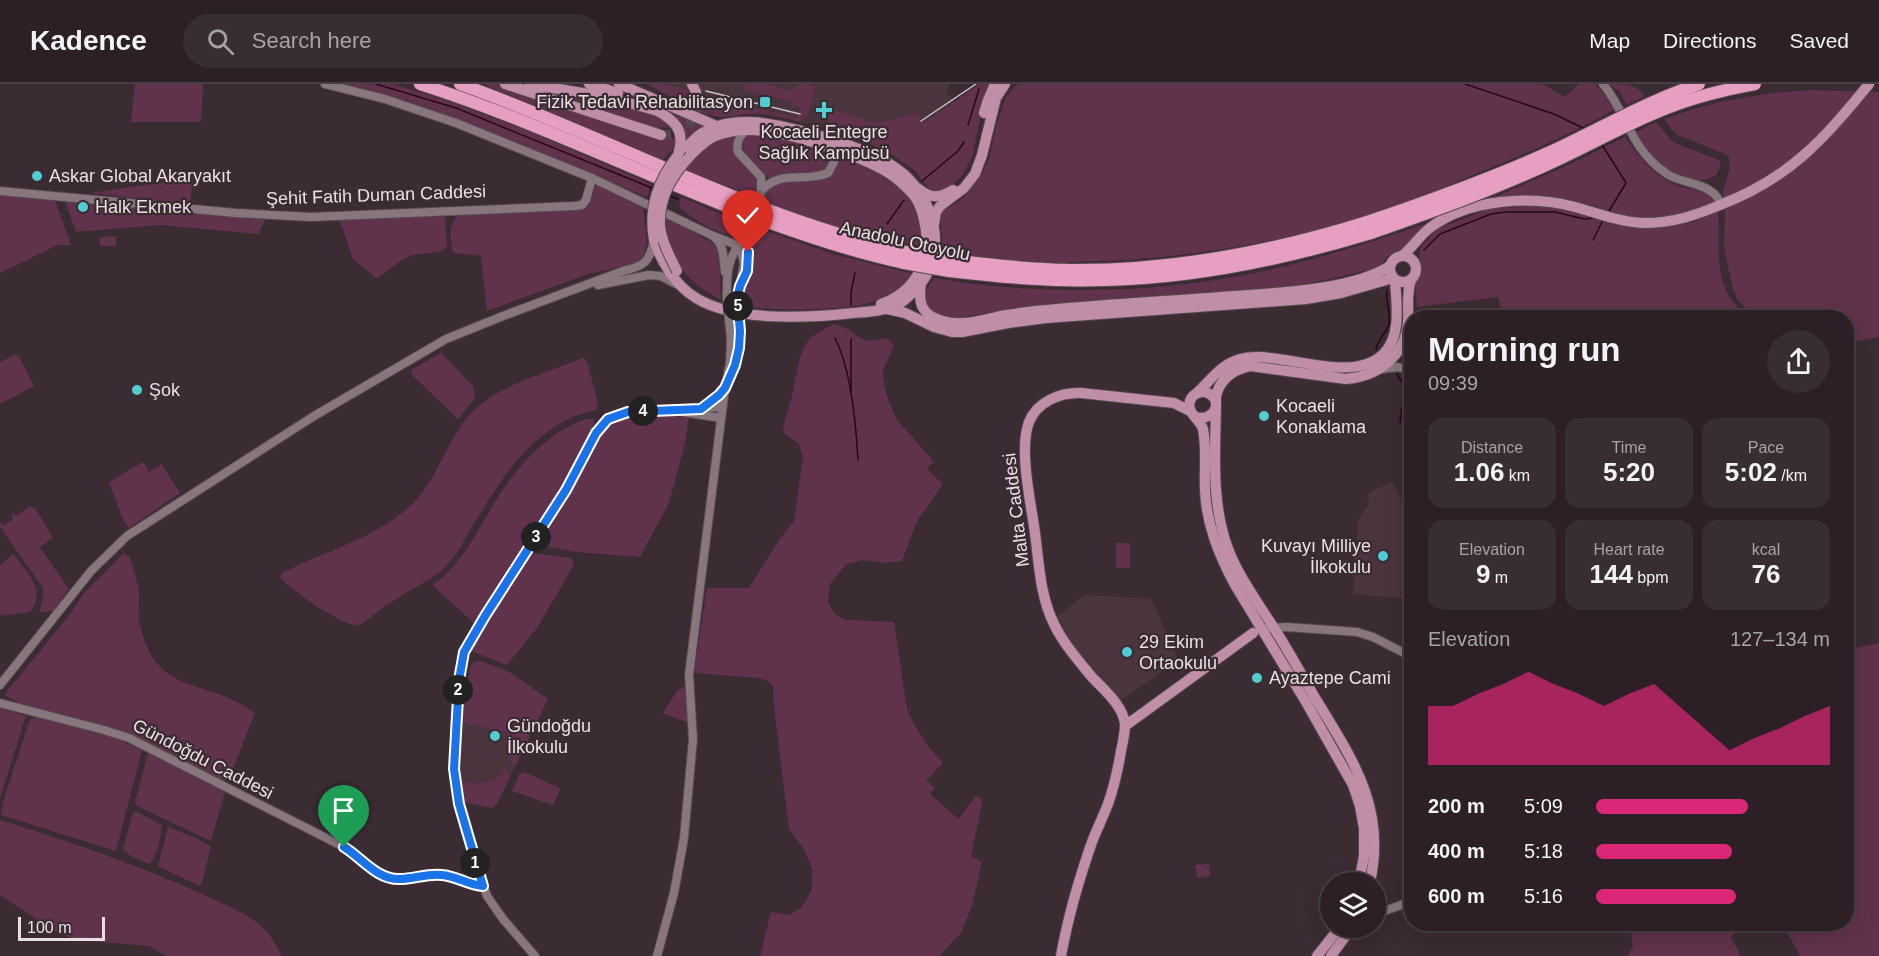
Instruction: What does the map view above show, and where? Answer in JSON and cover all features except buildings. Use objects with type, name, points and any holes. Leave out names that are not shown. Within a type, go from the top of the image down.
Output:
[{"type":"highway","name":"Anadolu Otoyolu","points":[[420,84],[520,120],[770,222],[850,250],[905,257],[1004,278],[1107,280],[1215,270],[1274,259],[1369,228]]},
{"type":"highway","name":"Anadolu Otoyolu","points":[[460,84],[773,211],[905,257]]},
{"type":"highway","points":[[1369,228],[1550,151],[1635,109],[1699,84]]},
{"type":"highway","points":[[1369,228],[1474,195],[1557,160],[1675,104],[1755,84]]},
{"type":"main road","points":[[505,84],[661,135]]},
{"type":"main road","points":[[529,84],[607,97],[658,111]]},
{"type":"main road","points":[[589,84],[602,87],[670,118],[679,130],[684,156]]},
{"type":"main road","points":[[620,84],[719,127]]},
{"type":"main road","points":[[633,84],[674,107]]},
{"type":"main road","points":[[692,84],[698,105]]},
{"type":"main road","points":[[916,187],[926,195],[940,197],[964,179],[975,155],[988,100],[995,84]]},
{"type":"main road","points":[[852,313],[899,296],[910,285],[925,261],[926,226],[922,212],[912,193],[892,175],[831,149],[785,135],[747,130],[712,137],[684,156],[663,177],[656,193],[651,219],[659,254],[667,268],[686,290],[709,304],[738,312],[790,316],[852,313],[884,309],[898,305],[921,283],[932,265],[935,254],[936,212],[940,206],[959,194],[975,174],[996,98],[1005,84]]},
{"type":"main road","points":[[1360,872],[1364,846],[1363,821],[1358,798],[1338,757],[1257,631],[1215,542],[1205,500],[1202,425],[1189,406],[1194,395],[1224,366],[1246,357],[1263,357],[1344,369],[1360,367],[1374,361],[1388,346],[1396,328],[1394,279],[1389,270],[1394,259],[1402,255],[1437,223],[1463,211],[1499,202],[1521,201],[1560,204],[1638,223],[1660,223],[1683,219],[1742,197],[1770,182],[1808,153],[1869,84]]},
{"type":"main road","points":[[738,312],[688,284],[677,271],[663,240],[660,227],[667,189],[684,156],[698,136],[719,127],[746,122],[771,123],[826,138],[865,152],[896,168],[912,181],[922,196],[934,224]]},
{"type":"main road","points":[[1408,310],[1410,280],[1416,273],[1417,242]]},
{"type":"main road","points":[[1402,255],[1410,258],[1415,264]]},
{"type":"main road","points":[[921,283],[919,300],[923,310],[933,318],[959,323],[1035,311],[1311,289],[1376,274],[1390,266]]},
{"type":"main road","points":[[884,309],[905,313],[943,330],[962,332],[1046,318],[1306,299],[1341,293],[1394,279],[1402,282],[1410,280]]},
{"type":"main road","points":[[1372,872],[1375,832],[1372,813],[1358,771],[1233,560],[1220,520],[1215,477],[1216,393],[1222,381],[1235,371],[1250,366],[1346,379],[1358,377],[1380,369],[1394,358],[1404,337]]},
{"type":"main road","points":[[1193,414],[1205,418],[1213,413],[1216,405],[1213,397],[1206,392],[1194,395]]},
{"type":"main road","name":"Malta Caddesi","points":[[1125,726],[1118,707],[1069,648],[1054,625],[1048,610],[1041,580],[1025,435],[1028,423],[1036,411],[1051,399],[1066,393],[1174,403],[1193,414]]},
{"type":"main road","name":"Malta Caddesi","points":[[1174,403],[1194,395]]},
{"type":"main road","points":[[1061,956],[1087,857],[1111,793],[1125,726],[1257,631]]},
{"type":"main road","points":[[1317,956],[1337,938]]},
{"type":"main road","points":[[1331,956],[1342,938]]},
{"type":"street","points":[[325,84],[394,101],[476,131],[592,178],[711,235],[737,245],[744,264],[737,299],[740,331],[738,355],[725,388],[701,409]]},
{"type":"street","points":[[1603,84],[1617,103],[1637,145],[1650,160],[1673,178],[1704,187],[1717,196],[1721,205]]},
{"type":"street","points":[[747,130],[739,138],[738,152],[761,177],[761,192]]},
{"type":"street","points":[[657,956],[674,893],[684,838],[693,739],[689,675],[722,407],[730,363],[731,340],[727,299],[729,262],[746,232],[766,184],[785,178],[815,177],[828,173],[834,162],[831,149]]},
{"type":"street","name":"Şehit Fatih Duman Caddesi","points":[[0,191],[236,213],[311,217],[582,205],[586,200],[592,178]]},
{"type":"street","points":[[740,286],[747,271],[748,262],[746,232]]},
{"type":"street","points":[[711,235],[722,247],[727,287]]},
{"type":"street","points":[[0,686],[91,571],[127,536],[314,416],[446,339],[646,263],[651,256],[654,240]]},
{"type":"street","points":[[572,291],[649,275],[669,279],[686,290]]},
{"type":"street","points":[[1399,350],[1404,362]]},
{"type":"street","points":[[1380,369],[1389,367],[1404,369]]},
{"type":"street","points":[[535,956],[495,909],[483,886],[459,804],[454,769],[459,680],[464,652],[566,490],[601,426],[608,419],[619,414],[722,407]]},
{"type":"street","points":[[672,409],[721,418]]},
{"type":"street","points":[[1257,631],[1274,627],[1293,627],[1365,634],[1404,653]]},
{"type":"street","name":"Gündoğdu Caddesi","points":[[0,703],[129,738],[344,847],[378,873],[390,879],[443,875],[483,886]]},
{"type":"street","points":[[1386,910],[1404,904]]},
{"type":"shaded area","points":[[135,84],[203,84],[201,122],[131,122]]},
{"type":"shaded area","points":[[346,84],[392,84],[442,99],[526,130],[651,184],[647,197],[461,120],[385,94]]},
{"type":"shaded area","points":[[483,84],[498,84],[661,137],[663,140],[678,138],[677,144],[663,160]]},
{"type":"shaded area","points":[[518,84],[657,112],[674,127],[655,128]]},
{"type":"shaded area","points":[[603,84],[614,85],[641,94],[708,125],[686,141],[683,126],[670,112],[648,100]]},
{"type":"shaded area","name":"Kocaeli Entegre Sağlık Kampüsü","points":[[647,84],[950,84],[946,96],[951,94],[955,106],[922,131],[866,137],[765,114],[715,116],[692,108]]},
{"type":"shaded area","points":[[647,84],[668,84],[693,92],[694,105],[703,105],[705,97],[794,117],[799,116],[800,107],[790,105],[790,101],[744,90],[745,85],[742,84],[768,84],[787,91],[799,84],[810,84],[815,90],[808,114],[801,122],[764,114],[724,117],[705,114]]},
{"type":"shaded area","points":[[979,84],[990,84],[986,90],[972,158],[961,177],[943,192],[929,189],[914,170],[891,154],[828,129],[830,109],[876,123],[918,113],[921,121],[925,123]]},
{"type":"shaded area","points":[[1017,84],[1542,84],[1565,97],[1579,84],[1595,84],[1614,110],[1545,145],[1415,199],[1356,219],[1276,239],[1153,258],[1069,262],[1069,264],[978,257],[943,248],[940,217],[942,212],[963,198],[981,176],[989,159],[996,126],[1006,97]]},
{"type":"shaded area","points":[[1609,84],[1634,87],[1645,96],[1626,105],[1620,92]]},
{"type":"shaded area","points":[[1813,90],[1879,92],[1879,337],[1854,342],[1854,310],[1747,310],[1737,299],[1724,249],[1723,192],[1730,167],[1729,158],[1727,155],[1678,135],[1664,119],[1737,98]]},
{"type":"shaded area","points":[[1656,122],[1675,143],[1719,160],[1721,166],[1716,175],[1703,180],[1692,180],[1669,170],[1659,162],[1634,133]]},
{"type":"shaded area","points":[[757,133],[827,150],[832,159],[828,169],[770,179],[747,155],[742,146],[747,136]]},
{"type":"shaded area","points":[[738,134],[733,143],[733,149],[757,181],[755,197],[683,169],[710,142]]},
{"type":"shaded area","points":[[1625,137],[1645,163],[1657,174],[1678,186],[1707,194],[1717,203],[1682,215],[1656,219],[1625,216],[1551,196],[1490,199],[1573,163]]},
{"type":"shaded area","points":[[837,156],[885,177],[907,196],[914,208],[922,245],[898,244],[852,232],[763,201],[768,187],[778,183],[827,178],[835,169]]},
{"type":"shaded area","points":[[193,178],[190,204],[90,193]]},
{"type":"shaded area","points":[[595,185],[643,206],[646,243],[640,262],[588,274],[487,311],[481,256],[453,253],[451,232],[458,214],[583,209],[590,202]]},
{"type":"shaded area","points":[[0,195],[55,200],[71,245],[58,245],[0,273]]},
{"type":"shaded area","points":[[681,197],[745,224],[740,236],[716,231],[698,221],[679,205]]},
{"type":"shaded area","points":[[64,199],[265,220],[258,234],[160,225],[76,232]]},
{"type":"shaded area","points":[[1555,207],[1669,225],[1692,223],[1718,210],[1719,255],[1723,282],[1728,294],[1741,310],[1500,310],[1499,297],[1417,307],[1415,285],[1421,268],[1420,248],[1437,229],[1488,209]]},
{"type":"shaded area","points":[[445,216],[447,245],[443,251],[412,255],[377,278],[353,259],[340,221],[344,219]]},
{"type":"shaded area","points":[[665,217],[716,245],[719,252],[721,300],[698,286],[680,267],[669,244]]},
{"type":"shaded area","points":[[1425,224],[1407,245],[1388,256],[1373,269],[1298,286],[1027,307],[956,318],[935,314],[925,307],[925,291],[934,278],[1016,288],[1057,290],[1141,288],[1183,284],[1224,279],[1285,266],[1345,250]]},
{"type":"shaded area","points":[[753,226],[833,254],[913,274],[898,291],[866,304],[800,310],[743,306],[742,296],[750,273],[749,239]]},
{"type":"shaded area","points":[[116,236],[116,246],[100,246],[99,237]]},
{"type":"shaded area","points":[[835,324],[867,341],[887,338],[894,346],[883,370],[888,399],[897,420],[933,462],[927,469],[942,483],[917,521],[902,561],[885,563],[863,560],[846,564],[830,584],[828,603],[837,616],[845,620],[894,622],[910,717],[927,745],[943,763],[926,781],[935,788],[930,794],[958,819],[976,796],[983,799],[971,856],[982,862],[972,906],[961,933],[939,956],[760,956],[771,912],[789,915],[801,908],[812,890],[812,869],[804,849],[789,829],[773,686],[768,681],[759,678],[694,673],[707,588],[749,588],[779,540],[794,521],[803,458],[799,444],[783,432],[784,423],[804,347],[817,333]]},
{"type":"shaded area","points":[[441,353],[473,386],[475,398],[458,419],[413,376],[411,370]]},
{"type":"shaded area","points":[[14,355],[19,356],[34,386],[0,404],[0,362]]},
{"type":"shaded area","points":[[583,358],[588,365],[598,403],[596,410],[559,424],[528,449],[490,497],[453,558],[436,575],[357,626],[338,619],[317,606],[280,578],[282,573],[298,565],[364,537],[408,508],[425,489],[463,423],[487,400],[518,383]]},
{"type":"shaded area","points":[[641,415],[671,415],[689,418],[685,443],[669,503],[640,557],[576,552],[537,545],[600,434],[618,419]]},
{"type":"shaded area","points":[[587,419],[594,419],[594,424],[572,471],[476,625],[432,585],[460,559],[501,492],[533,453],[558,433]]},
{"type":"shaded area","points":[[143,462],[149,472],[161,464],[180,493],[129,528],[124,522],[109,482]]},
{"type":"shaded area","name":"Kuvayı Milliye İlkokulu","points":[[1392,482],[1404,503],[1404,598],[1353,594],[1358,519],[1370,503],[1367,498],[1371,491]]},
{"type":"shaded area","points":[[29,507],[35,508],[53,537],[40,548],[69,589],[53,611],[39,611],[43,588],[0,527],[0,523],[3,526],[13,519],[11,515],[13,513],[16,516]]},
{"type":"shaded area","points":[[1116,543],[1130,543],[1130,568],[1116,568]]},
{"type":"shaded area","points":[[124,553],[129,556],[137,583],[141,629],[156,663],[179,680],[223,696],[255,713],[231,774],[224,781],[136,738],[24,705],[4,695],[68,617],[85,592]]},
{"type":"shaded area","points":[[531,553],[571,558],[574,565],[537,628],[507,665],[469,650]]},
{"type":"shaded area","points":[[13,554],[33,581],[37,596],[30,612],[0,616],[0,565]]},
{"type":"shaded area","name":"29 Ekim Ortaokulu","points":[[1084,595],[1152,600],[1178,660],[1120,701],[1073,645],[1057,617]]},
{"type":"shaded area","points":[[1879,643],[1879,956],[1800,956],[1787,931],[1854,931],[1854,648]]},
{"type":"shaded area","name":"Gündoğdu İlkokulu","points":[[481,661],[509,672],[548,699],[497,804],[492,808],[459,782],[458,750],[464,697],[471,665]]},
{"type":"shaded area","points":[[481,661],[509,672],[548,699],[515,766],[510,763],[507,732],[461,722],[471,665]]},
{"type":"shaded area","points":[[683,687],[686,689],[689,723],[663,713],[677,691]]},
{"type":"shaded area","points":[[0,708],[26,716],[0,798]]},
{"type":"shaded area","points":[[34,717],[112,737],[142,750],[116,851],[1,815],[3,802],[29,722]]},
{"type":"shaded area","points":[[148,753],[225,792],[211,841],[137,806],[135,802]]},
{"type":"shaded area","points":[[505,768],[510,777],[497,804],[492,808],[462,802],[459,782],[491,782],[500,776]]},
{"type":"shaded area","points":[[524,772],[558,787],[560,790],[553,805],[512,791],[519,775]]},
{"type":"shaded area","points":[[135,811],[162,825],[157,851],[150,864],[123,850]]},
{"type":"shaded area","points":[[0,820],[126,863],[176,882],[232,908],[261,926],[282,956],[167,956],[149,946],[76,940],[51,929],[0,895]]},
{"type":"shaded area","points":[[168,827],[211,847],[199,886],[158,866]]},
{"type":"shaded area","points":[[1209,864],[1210,876],[1197,878],[1195,865]]},
{"type":"shaded area","points":[[1631,931],[1736,931],[1731,938],[1741,956],[1627,956],[1633,947]]},
{"type":"waterway","points":[[376,84],[456,108],[652,188]]},
{"type":"waterway","points":[[1465,84],[1554,114],[1585,129]]},
{"type":"waterway","points":[[968,125],[979,89]]},
{"type":"waterway","points":[[922,181],[958,151],[964,142]]},
{"type":"waterway","points":[[1601,143],[1626,183],[1609,211]]},
{"type":"waterway","points":[[670,196],[678,199]]},
{"type":"waterway","points":[[887,224],[904,200]]},
{"type":"waterway","points":[[1424,250],[1440,234],[1491,214],[1555,212],[1584,219],[1596,218]]},
{"type":"waterway","points":[[1593,240],[1603,220]]},
{"type":"waterway","points":[[851,305],[855,273]]},
{"type":"waterway","points":[[1376,350],[1389,324],[1387,290]]},
{"type":"waterway","points":[[835,338],[849,381],[858,460]]},
{"type":"waterway","points":[[851,339],[851,391]]},
{"type":"waterway","points":[[1397,374],[1404,386],[1403,401]]},
{"type":"waterway","points":[[1400,423],[1402,407]]},
{"type":"tunnel","points":[[661,135],[675,134],[686,129],[693,119],[697,105]]},
{"type":"tram line","points":[[921,121],[976,84]]},
{"type":"tram line","points":[[706,91],[800,114]]},
{"type":"place","name":"Fizik Tedavi Rehabilitasyon","points":[[765,102]]},
{"type":"place","name":"Kocaeli Entegre Sağlık Kampüsü","points":[[824,110]]},
{"type":"place","name":"Askar Global Akaryakıt","points":[[37,176]]},
{"type":"place","name":"Halk Ekmek","points":[[83,207]]},
{"type":"place","name":"Şok","points":[[137,390]]},
{"type":"place","name":"Kocaeli Konaklama","points":[[1264,416]]},
{"type":"place","name":"Kuvayı Milliye İlkokulu","points":[[1383,556]]},
{"type":"place","name":"29 Ekim Ortaokulu","points":[[1127,652]]},
{"type":"place","name":"Ayaztepe Cami","points":[[1257,678]]},
{"type":"place","name":"Gündoğdu İlkokulu","points":[[495,736]]},
{"type":"route","points":[[344,847],[390,879],[439,874],[483,886],[459,804],[454,769],[459,680],[464,652],[566,490],[601,426],[608,419],[628,412],[701,409],[725,388],[735,365],[739,348],[737,299],[747,271],[748,252]]}]
